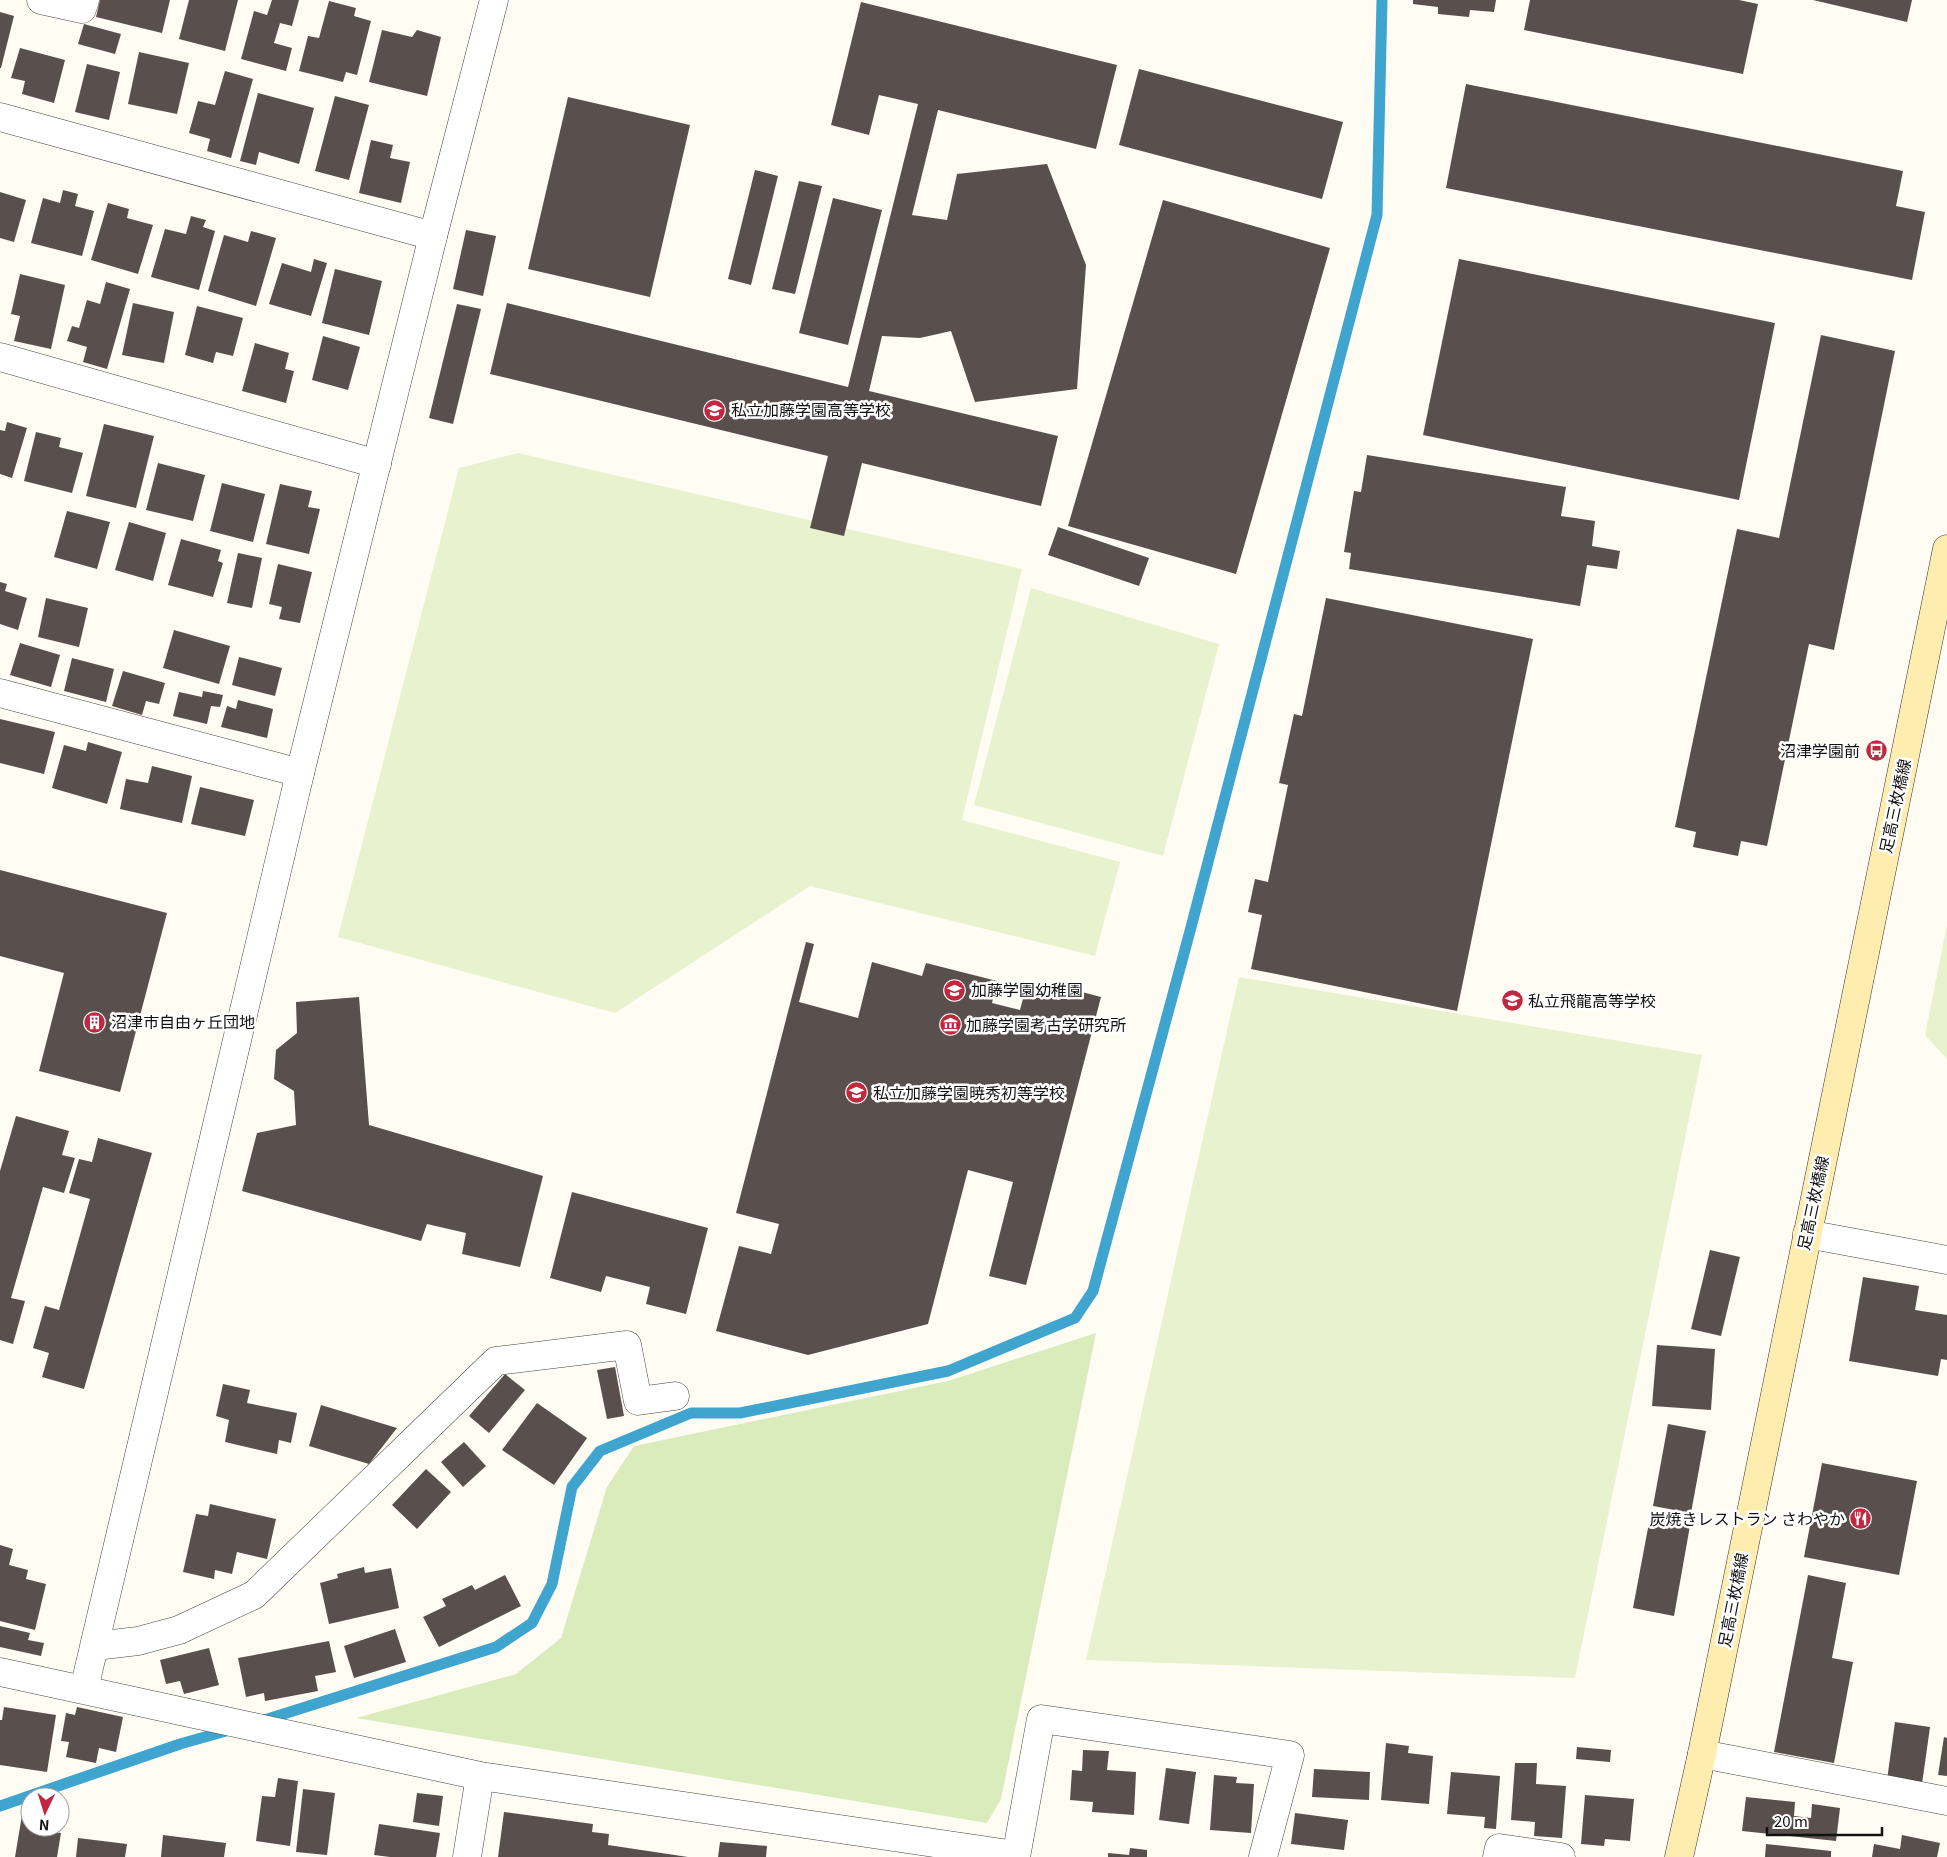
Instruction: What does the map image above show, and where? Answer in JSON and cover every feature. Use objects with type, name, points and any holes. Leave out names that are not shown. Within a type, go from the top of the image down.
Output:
[{"type":"main road","name":"足高三枚橋線","points":[[1679,1857],[1702,1754],[1947,549]]},
{"type":"street","points":[[41,0],[82,10],[85,0]]},
{"type":"street","points":[[84,1689],[300,774],[433,236],[494,0]]},
{"type":"street","points":[[0,117],[433,236]]},
{"type":"street","points":[[0,357],[377,464]]},
{"type":"street","points":[[0,693],[300,774]]},
{"type":"street","points":[[1807,1234],[1947,1260]]},
{"type":"street","points":[[95,1646],[138,1641],[179,1630],[254,1595],[496,1361],[627,1345],[638,1401],[675,1396]]},
{"type":"street","points":[[0,1672],[480,1776],[1016,1856],[1041,1719],[1290,1755],[1263,1857]]},
{"type":"street","points":[[1702,1754],[1947,1801]]},
{"type":"street","points":[[467,1857],[480,1776]]},
{"type":"street","points":[[1497,1857],[1499,1848],[1560,1857]]},
{"type":"green space","points":[[518,453],[1022,569],[962,820],[1120,862],[1095,956],[810,886],[615,1013],[338,937],[459,468]]},
{"type":"green space","points":[[1031,588],[1219,644],[1163,856],[974,805]]},
{"type":"green space","points":[[1947,925],[1947,1059],[1925,1035]]},
{"type":"green space","points":[[1239,977],[1702,1055],[1575,1678],[1086,1660]]},
{"type":"green space","points":[[1096,1333],[1001,1799],[987,1823],[356,1718],[516,1674],[561,1638],[607,1487],[634,1446],[948,1381]]},
{"type":"building","points":[[100,0],[170,0],[162,33],[96,17]]},
{"type":"building","points":[[189,0],[238,0],[225,51],[179,39]]},
{"type":"building","points":[[272,0],[299,0],[292,26],[280,23],[274,43],[292,48],[286,71],[241,59],[254,11],[267,15]]},
{"type":"building","points":[[1413,0],[1496,0],[1494,12],[1470,10],[1469,17],[1438,14],[1438,7],[1413,4]]},
{"type":"building","points":[[1530,0],[1739,0],[1758,4],[1743,74],[1524,30]]},
{"type":"building","points":[[1813,0],[1912,0],[1907,22]]},
{"type":"building","points":[[329,1],[356,8],[354,16],[371,21],[357,75],[346,72],[343,82],[299,71],[308,36],[319,38]]},
{"type":"building","points":[[861,2],[1117,65],[1096,149],[938,110],[912,215],[947,220],[957,174],[1047,164],[1086,265],[1077,389],[975,402],[951,331],[920,338],[882,336],[869,391],[1058,436],[1041,506],[862,463],[844,536],[810,528],[828,456],[490,374],[507,303],[848,387],[918,104],[879,95],[869,135],[831,125]]},
{"type":"building","points":[[0,12],[14,16],[1,68],[0,68]]},
{"type":"building","points":[[84,24],[121,34],[115,54],[78,44]]},
{"type":"building","points":[[382,30],[412,37],[417,30],[441,37],[427,96],[369,82]]},
{"type":"building","points":[[20,48],[65,60],[54,103],[22,94],[25,81],[11,78]]},
{"type":"building","points":[[139,52],[189,63],[177,114],[128,104]]},
{"type":"building","points":[[87,64],[120,72],[109,120],[75,112]]},
{"type":"building","points":[[1139,69],[1343,122],[1322,199],[1119,145]]},
{"type":"building","points":[[225,71],[253,79],[231,158],[207,151],[210,139],[189,133],[198,101],[215,105]]},
{"type":"building","points":[[1466,84],[1903,171],[1896,206],[1925,212],[1912,280],[1446,188]]},
{"type":"building","points":[[258,93],[314,108],[299,164],[259,152],[256,165],[240,161]]},
{"type":"building","points":[[335,96],[369,105],[349,180],[315,171]]},
{"type":"building","points":[[568,97],[690,125],[650,297],[528,269]]},
{"type":"building","points":[[371,140],[393,145],[390,158],[410,162],[401,203],[359,193]]},
{"type":"building","points":[[755,170],[778,176],[751,285],[728,279]]},
{"type":"building","points":[[799,181],[822,186],[795,294],[772,289]]},
{"type":"building","points":[[63,190],[78,194],[75,206],[94,211],[82,256],[31,243],[43,198],[60,203]]},
{"type":"building","points":[[0,192],[26,200],[14,242],[0,238]]},
{"type":"building","points":[[833,198],[882,210],[848,345],[799,333]]},
{"type":"building","points":[[1163,200],[1330,248],[1236,574],[1068,526]]},
{"type":"building","points":[[108,203],[129,209],[127,218],[153,225],[138,274],[91,260]]},
{"type":"building","points":[[191,216],[206,220],[203,227],[215,231],[199,290],[151,277],[165,229],[186,234]]},
{"type":"building","points":[[466,230],[496,236],[483,296],[453,289]]},
{"type":"building","points":[[251,231],[276,238],[256,306],[208,291],[224,235],[248,242]]},
{"type":"building","points":[[314,259],[327,263],[311,316],[269,304],[282,263],[311,272]]},
{"type":"building","points":[[1459,259],[1775,323],[1739,500],[1423,435]]},
{"type":"building","points":[[335,269],[382,281],[369,335],[322,323]]},
{"type":"building","points":[[20,274],[65,285],[51,349],[14,341],[20,316],[11,314]]},
{"type":"building","points":[[106,282],[130,289],[107,369],[83,362],[87,347],[67,341],[72,326],[79,328],[87,300],[100,304]]},
{"type":"building","points":[[133,303],[174,312],[164,363],[122,355]]},
{"type":"building","points":[[457,304],[481,309],[453,424],[429,418]]},
{"type":"building","points":[[197,306],[243,318],[233,356],[216,352],[213,363],[185,355]]},
{"type":"building","points":[[1821,335],[1895,351],[1834,650],[1809,644],[1767,846],[1741,841],[1738,856],[1693,847],[1696,832],[1675,827],[1737,529],[1779,538]]},
{"type":"building","points":[[323,336],[360,347],[348,390],[312,380]]},
{"type":"building","points":[[255,343],[289,353],[285,369],[294,371],[286,403],[242,391]]},
{"type":"building","points":[[7,422],[27,428],[12,478],[0,474],[0,430],[5,431]]},
{"type":"building","points":[[104,424],[154,436],[136,508],[86,496]]},
{"type":"building","points":[[36,432],[61,438],[59,447],[83,453],[72,493],[24,481]]},
{"type":"building","points":[[1367,455],[1566,487],[1561,516],[1595,521],[1592,546],[1620,551],[1617,569],[1587,565],[1580,606],[1349,569],[1351,553],[1344,552],[1354,491],[1361,492]]},
{"type":"building","points":[[158,463],[205,475],[193,521],[146,510]]},
{"type":"building","points":[[222,483],[265,494],[253,542],[210,531]]},
{"type":"building","points":[[280,484],[312,491],[308,507],[320,509],[309,554],[266,544]]},
{"type":"building","points":[[67,511],[110,522],[97,569],[54,557]]},
{"type":"building","points":[[129,522],[166,533],[153,581],[115,570]]},
{"type":"building","points":[[1058,527],[1149,558],[1139,586],[1048,555]]},
{"type":"building","points":[[181,539],[221,550],[218,561],[223,563],[213,597],[168,585]]},
{"type":"building","points":[[238,553],[262,558],[252,608],[227,603]]},
{"type":"building","points":[[278,564],[312,572],[300,623],[279,619],[282,607],[269,604]]},
{"type":"building","points":[[0,582],[7,584],[5,591],[27,598],[18,630],[0,624]]},
{"type":"building","points":[[46,598],[88,608],[79,647],[38,637]]},
{"type":"building","points":[[1326,598],[1533,639],[1457,1011],[1251,969],[1262,915],[1248,912],[1255,879],[1268,882],[1288,785],[1279,783],[1294,714],[1302,716]]},
{"type":"building","points":[[174,630],[230,646],[219,684],[163,668]]},
{"type":"building","points":[[20,643],[60,655],[51,687],[10,675]]},
{"type":"building","points":[[239,657],[282,668],[275,696],[232,685]]},
{"type":"building","points":[[72,658],[114,669],[106,702],[64,691]]},
{"type":"building","points":[[123,671],[165,683],[159,704],[146,701],[142,715],[112,706]]},
{"type":"building","points":[[203,691],[223,695],[220,707],[211,706],[207,724],[173,716],[179,692],[202,697]]},
{"type":"building","points":[[238,700],[273,709],[267,738],[221,727],[227,706],[236,709]]},
{"type":"building","points":[[0,719],[55,732],[44,774],[0,763]]},
{"type":"building","points":[[88,742],[122,752],[107,804],[52,788],[64,745],[86,751]]},
{"type":"building","points":[[152,766],[192,776],[182,823],[120,809],[126,779],[148,783]]},
{"type":"building","points":[[200,787],[254,800],[245,836],[191,824]]},
{"type":"building","name":"沼津市自由ヶ丘団地","points":[[0,870],[167,913],[120,1092],[39,1071],[64,973],[0,956]]},
{"type":"building","points":[[806,942],[814,944],[799,1002],[858,1018],[872,962],[922,976],[926,963],[997,981],[992,1003],[1020,1010],[1025,991],[1059,1000],[1063,987],[1101,997],[1026,1285],[989,1276],[1013,1182],[968,1170],[928,1324],[808,1355],[716,1331],[739,1246],[771,1254],[779,1224],[736,1213]]},
{"type":"building","points":[[359,997],[369,1125],[543,1176],[520,1267],[462,1254],[466,1233],[427,1224],[421,1241],[242,1191],[257,1133],[296,1125],[294,1091],[274,1079],[276,1050],[297,1033],[296,1002]]},
{"type":"building","points":[[16,1116],[69,1131],[62,1155],[75,1158],[64,1193],[43,1187],[11,1298],[25,1301],[13,1344],[0,1340],[0,1171]]},
{"type":"building","points":[[98,1138],[152,1153],[84,1389],[42,1377],[49,1353],[33,1348],[45,1306],[59,1310],[90,1199],[69,1193],[79,1159],[92,1162]]},
{"type":"building","points":[[572,1192],[708,1228],[686,1314],[646,1304],[650,1287],[606,1276],[601,1292],[550,1278]]},
{"type":"building","points":[[1710,1250],[1740,1257],[1721,1336],[1691,1329]]},
{"type":"building","points":[[1863,1277],[1919,1286],[1915,1310],[1947,1315],[1947,1360],[1941,1359],[1938,1376],[1849,1361]]},
{"type":"building","points":[[1657,1345],[1715,1349],[1711,1410],[1652,1406]]},
{"type":"building","points":[[615,1367],[624,1416],[607,1419],[597,1370]]},
{"type":"building","points":[[505,1374],[525,1390],[489,1433],[469,1416]]},
{"type":"building","points":[[223,1384],[250,1390],[247,1403],[297,1413],[291,1443],[279,1440],[277,1454],[225,1442],[229,1420],[216,1416]]},
{"type":"building","points":[[537,1403],[587,1438],[554,1485],[502,1450]]},
{"type":"building","points":[[321,1405],[397,1428],[369,1464],[309,1446]]},
{"type":"building","points":[[1668,1424],[1706,1431],[1691,1513],[1653,1506]]},
{"type":"building","points":[[464,1442],[486,1466],[463,1487],[441,1462]]},
{"type":"building","name":"炭焼きレストラン さわやか","points":[[1822,1463],[1917,1481],[1899,1575],[1804,1557]]},
{"type":"building","points":[[426,1469],[451,1492],[417,1529],[392,1505]]},
{"type":"building","points":[[210,1504],[276,1519],[267,1559],[237,1552],[232,1574],[215,1570],[214,1579],[183,1572],[196,1514],[208,1516]]},
{"type":"building","points":[[1651,1512],[1691,1520],[1674,1616],[1633,1608]]},
{"type":"building","points":[[0,1545],[13,1549],[9,1565],[28,1570],[26,1579],[46,1584],[35,1630],[0,1621]]},
{"type":"building","points":[[364,1567],[365,1573],[391,1568],[399,1608],[329,1624],[320,1583],[338,1578],[337,1574]]},
{"type":"building","points":[[505,1575],[521,1606],[439,1647],[423,1617],[446,1606],[442,1599],[472,1585],[475,1590]]},
{"type":"building","points":[[1808,1575],[1846,1583],[1832,1658],[1853,1662],[1834,1763],[1774,1752]]},
{"type":"building","points":[[0,1626],[30,1633],[28,1640],[44,1643],[41,1656],[0,1647]]},
{"type":"building","points":[[395,1629],[406,1662],[354,1678],[344,1646]]},
{"type":"building","points":[[329,1641],[336,1672],[315,1676],[318,1691],[265,1701],[264,1693],[246,1697],[238,1658]]},
{"type":"building","points":[[209,1648],[219,1685],[184,1694],[180,1681],[166,1684],[160,1660]]},
{"type":"building","points":[[4,1707],[56,1715],[47,1772],[0,1765],[0,1720],[2,1720]]},
{"type":"building","points":[[77,1707],[123,1717],[116,1752],[99,1748],[96,1763],[66,1757],[69,1742],[61,1741],[66,1713],[75,1715]]},
{"type":"building","points":[[1895,1722],[1930,1727],[1922,1784],[1887,1780]]},
{"type":"building","points":[[1944,1737],[1947,1738],[1947,1776],[1938,1775]]},
{"type":"building","points":[[1386,1743],[1409,1746],[1408,1753],[1433,1756],[1429,1804],[1381,1800]]},
{"type":"building","points":[[1577,1747],[1611,1750],[1610,1762],[1576,1759]]},
{"type":"building","points":[[1083,1750],[1109,1751],[1107,1770],[1136,1772],[1134,1815],[1092,1812],[1093,1802],[1070,1800],[1072,1770],[1082,1771]]},
{"type":"building","points":[[1515,1763],[1537,1763],[1536,1784],[1566,1786],[1562,1838],[1534,1836],[1535,1822],[1511,1820]]},
{"type":"building","points":[[1166,1768],[1196,1772],[1189,1824],[1159,1820]]},
{"type":"building","points":[[1314,1769],[1370,1772],[1369,1800],[1312,1797]]},
{"type":"building","points":[[1451,1772],[1500,1776],[1496,1829],[1484,1828],[1485,1817],[1447,1814]]},
{"type":"building","points":[[1214,1775],[1237,1777],[1236,1783],[1254,1784],[1251,1833],[1210,1830]]},
{"type":"building","points":[[278,1778],[298,1781],[290,1846],[256,1841],[262,1796],[275,1797]]},
{"type":"building","points":[[303,1789],[335,1793],[327,1855],[296,1852]]},
{"type":"building","points":[[417,1793],[443,1796],[439,1826],[413,1822]]},
{"type":"building","points":[[1585,1795],[1634,1799],[1630,1841],[1605,1839],[1604,1846],[1581,1844]]},
{"type":"building","points":[[1746,1797],[1795,1802],[1794,1816],[1811,1818],[1812,1804],[1840,1808],[1836,1841],[1742,1831]]},
{"type":"building","points":[[504,1812],[593,1824],[592,1832],[609,1834],[608,1845],[688,1857],[498,1857]]},
{"type":"building","points":[[1295,1813],[1348,1820],[1344,1850],[1291,1844]]},
{"type":"building","points":[[379,1824],[440,1833],[436,1857],[374,1855]]},
{"type":"building","points":[[20,1827],[20,1837],[60,1837],[57,1857],[15,1857]]},
{"type":"building","points":[[163,1835],[226,1843],[224,1857],[161,1857]]},
{"type":"building","points":[[1902,1835],[1940,1843],[1937,1857],[1872,1857],[1874,1844],[1900,1849]]},
{"type":"building","points":[[78,1838],[127,1844],[125,1857],[76,1857]]},
{"type":"building","points":[[720,1842],[767,1846],[766,1857],[718,1857]]},
{"type":"building","points":[[1766,1844],[1831,1851],[1831,1857],[1765,1857]]},
{"type":"building","points":[[1130,1848],[1147,1850],[1147,1857],[1108,1857],[1108,1853],[1129,1855]]},
{"type":"waterway","points":[[258,1722],[496,1647],[532,1623],[552,1584],[572,1487],[600,1451],[691,1413],[740,1413],[948,1371],[1075,1318],[1093,1291],[1190,931],[1377,215],[1382,0]]},
{"type":"waterway","points":[[0,1806],[180,1744],[233,1729]]},
{"type":"place","name":"私立加藤学園高等学校","points":[[715,410]]},
{"type":"place","name":"沼津学園前","points":[[1876,751]]},
{"type":"place","name":"加藤学園幼稚園","points":[[955,990]]},
{"type":"place","name":"私立飛龍高等学校","points":[[1512,1001]]},
{"type":"place","name":"沼津市自由ヶ丘団地","points":[[95,1022]]},
{"type":"place","name":"加藤学園考古学研究所","points":[[950,1025]]},
{"type":"place","name":"私立加藤学園暁秀初等学校","points":[[857,1093]]},
{"type":"place","name":"炭焼きレストラン さわやか","points":[[1861,1519]]}]
